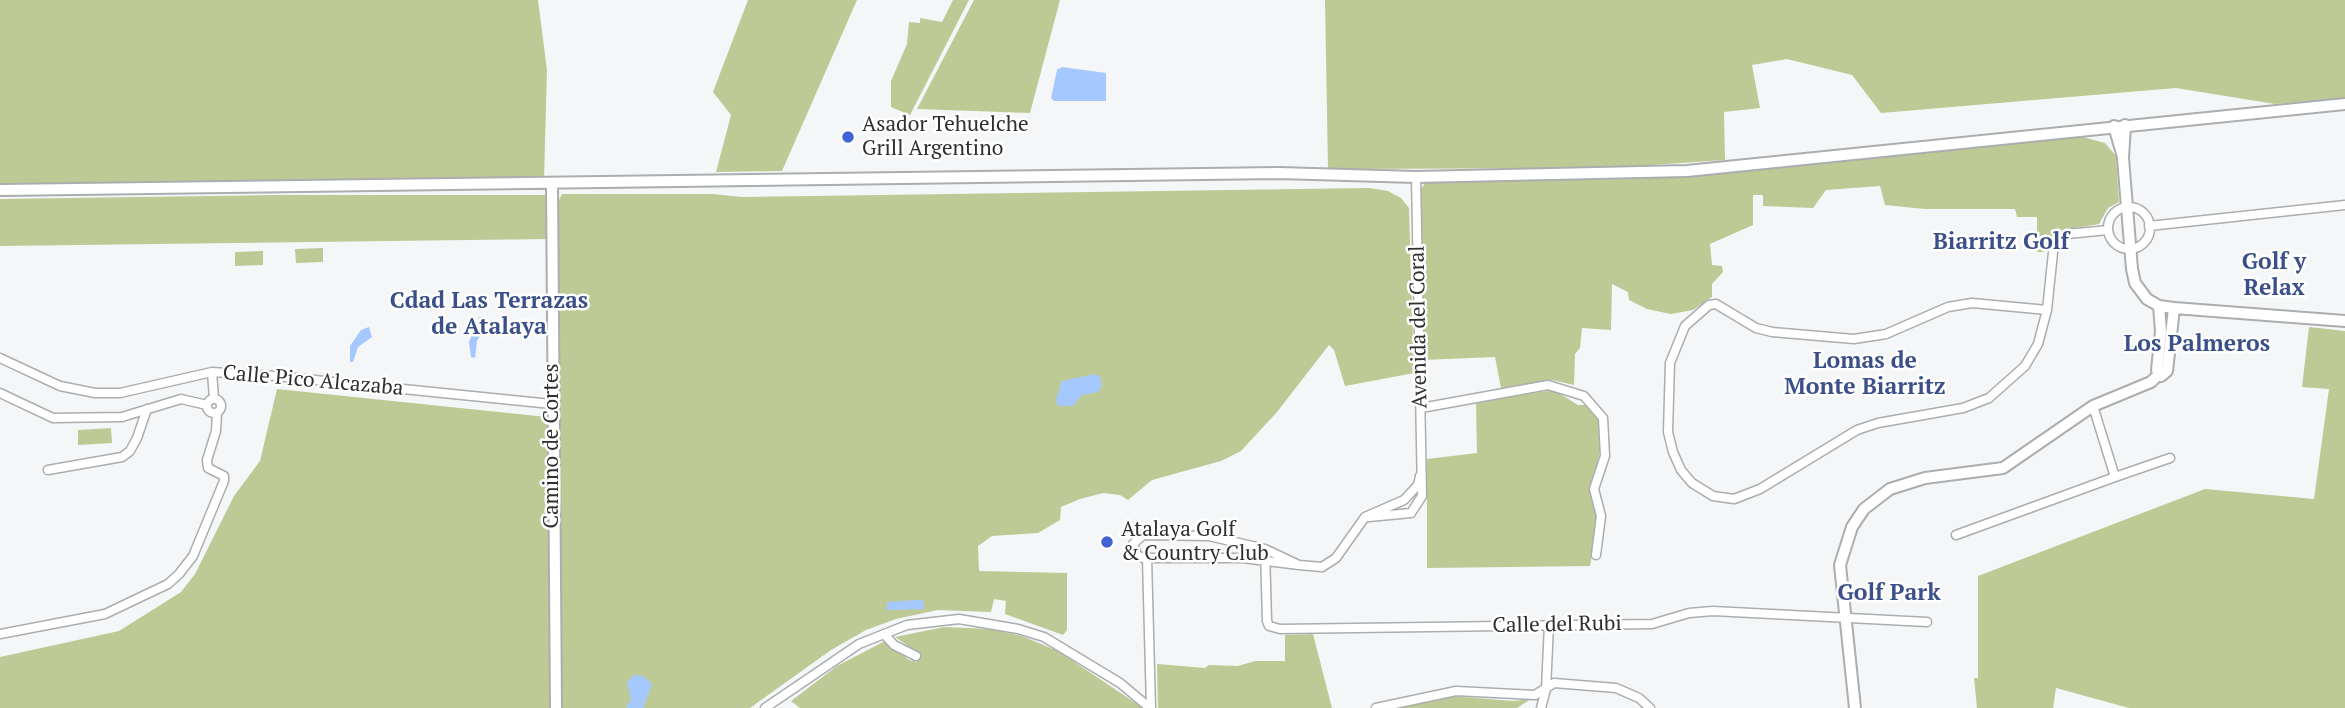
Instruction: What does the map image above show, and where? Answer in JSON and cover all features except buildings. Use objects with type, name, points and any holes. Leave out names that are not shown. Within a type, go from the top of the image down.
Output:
[{"type":"main road","points":[[0,190],[1279,173],[1416,177],[1687,171],[2345,104]]},
{"type":"main road","points":[[2120,125],[2135,283],[2147,299],[2159,306],[2174,308],[2345,321]]},
{"type":"main road","name":"Camino de Cortes","points":[[552,184],[551,404],[555,708]]},
{"type":"main road","points":[[1855,708],[1840,565],[1852,527],[1864,509],[1890,489],[1925,478],[2003,468],[2093,406],[2151,382],[2158,374],[2159,306]]},
{"type":"main road","points":[[2158,374],[2166,373],[2174,308]]},
{"type":"street","name":"Avenida del Coral","points":[[1365,517],[1411,513],[1422,496],[1416,177]]},
{"type":"street","points":[[2148,226],[2345,205]]},
{"type":"street","points":[[2127,207],[2144,214],[2148,226],[2147,239],[2130,249],[2118,246],[2108,230],[2115,212],[2127,207]]},
{"type":"street","points":[[2047,310],[1972,303],[1948,307],[1886,334],[1854,340],[1772,332],[1748,324],[1716,304],[1709,305],[1685,326],[1670,363],[1668,419],[1673,453],[1681,470],[1700,489],[1723,498],[1747,496],[1857,430],[1878,422],[1963,408],[1989,398],[2025,366],[2038,344],[2047,310],[2054,243],[2067,234],[2108,230]]},
{"type":"street","name":"Calle Pico Alcazaba","points":[[0,358],[60,386],[94,393],[120,393],[212,372],[551,404]]},
{"type":"street","points":[[211,402],[212,372]]},
{"type":"street","points":[[1421,408],[1548,384],[1584,396],[1603,418],[1605,456],[1594,489],[1601,516],[1596,555]]},
{"type":"street","points":[[0,393],[53,418],[122,417],[181,399],[222,405],[217,414],[216,431],[207,460],[208,468],[224,476],[224,481],[193,556],[179,575],[168,584],[105,614],[0,634]]},
{"type":"street","points":[[2093,406],[2116,477]]},
{"type":"street","points":[[48,470],[122,457],[137,438],[147,409]]},
{"type":"street","points":[[1956,535],[2170,457]]},
{"type":"street","points":[[1299,565],[1265,549],[1209,536],[1143,535],[1135,541],[1133,548],[1137,555],[1147,558],[1265,561],[1299,565],[1322,567],[1330,565],[1365,517],[1405,500],[1418,485],[1420,476]]},
{"type":"street","points":[[1265,549],[1265,561]]},
{"type":"street","points":[[1147,558],[1151,708]]},
{"type":"street","name":"Calle del Rubi","points":[[1265,561],[1269,626],[1280,629],[1652,624],[1689,613],[1713,611],[1927,622]]},
{"type":"street","points":[[765,708],[859,644],[907,625],[959,619],[1018,629],[1044,637],[1080,657],[1143,699],[1151,708]]},
{"type":"street","points":[[1541,708],[1546,690],[1549,625]]},
{"type":"street","points":[[884,634],[894,645],[916,656]]},
{"type":"street","points":[[1376,708],[1457,691],[1522,696],[1546,690],[1554,683],[1616,688],[1639,698],[1650,708]]},
{"type":"street","points":[[775,701],[783,708]]},
{"type":"green space","points":[[0,0],[538,0],[547,70],[544,179],[0,185]]},
{"type":"green space","points":[[748,0],[857,0],[782,171],[716,172],[731,115],[713,92]]},
{"type":"green space","points":[[953,0],[969,0],[910,115],[891,107],[891,81],[907,44],[909,22],[920,23],[920,18],[942,22]]},
{"type":"green space","points":[[974,0],[1060,0],[1030,113],[917,109]]},
{"type":"green space","points":[[1325,0],[2345,0],[2345,98],[2275,104],[2176,88],[1881,113],[1852,75],[1787,59],[1752,65],[1760,108],[1724,112],[1725,160],[1607,168],[1328,169]]},
{"type":"green space","points":[[2083,137],[2105,143],[2116,156],[2119,202],[2108,208],[2099,224],[2058,231],[2046,243],[2044,252],[2037,252],[2037,217],[2017,217],[2015,209],[1925,209],[1885,205],[1880,186],[1826,190],[1813,208],[1763,206],[1763,195],[1753,195],[1753,225],[1710,244],[1712,265],[1722,266],[1723,272],[1712,284],[1712,297],[1693,310],[1671,314],[1647,309],[1629,300],[1628,292],[1612,284],[1611,330],[1582,328],[1580,348],[1575,354],[1574,385],[1552,380],[1501,388],[1495,357],[1423,360],[1421,189],[1426,182],[1632,179]]},
{"type":"green space","name":"Atalaya Golf & Country Club","points":[[1369,188],[1388,191],[1401,198],[1409,208],[1414,373],[1345,386],[1334,350],[1329,345],[1277,412],[1241,451],[1221,461],[1152,480],[1128,500],[1120,495],[1103,493],[1080,499],[1061,507],[1060,520],[1038,533],[992,536],[978,546],[979,571],[1067,573],[1067,630],[1063,635],[1005,614],[1006,601],[994,599],[991,612],[938,610],[896,619],[866,630],[831,650],[750,708],[560,708],[558,202],[562,194],[713,194],[742,197]]},
{"type":"green space","points":[[547,195],[548,239],[0,246],[0,199]]},
{"type":"green space","points":[[323,248],[323,262],[296,263],[295,249]]},
{"type":"green space","points":[[263,251],[263,265],[235,266],[235,252]]},
{"type":"green space","points":[[2309,327],[2345,331],[2345,708],[2129,708],[2056,688],[2053,708],[1977,708],[1974,678],[1978,678],[1978,576],[2205,489],[2314,499],[2329,389],[2302,387]]},
{"type":"green space","points":[[277,389],[547,417],[550,708],[0,708],[0,657],[119,631],[181,592],[195,574],[234,496],[260,461]]},
{"type":"green space","points":[[1554,390],[1578,405],[1586,405],[1596,415],[1602,429],[1602,444],[1591,487],[1598,523],[1590,566],[1427,568],[1427,459],[1477,453],[1476,402]]},
{"type":"green space","points":[[111,428],[112,443],[78,445],[78,430]]},
{"type":"green space","points":[[944,627],[990,629],[1022,636],[1058,651],[1143,708],[800,708],[791,701],[837,666],[885,641],[909,660],[917,662],[917,652],[895,637]]},
{"type":"green space","points":[[1313,634],[1332,708],[1158,708],[1157,664],[1205,668],[1209,665],[1238,666],[1255,661],[1285,661],[1285,635]]},
{"type":"green space","points":[[1451,696],[1513,701],[1531,699],[1517,708],[1399,708]]},
{"type":"water","points":[[1062,67],[1106,73],[1106,101],[1054,101],[1051,98],[1057,70]]},
{"type":"water","points":[[480,316],[486,326],[477,341],[475,358],[471,357],[469,342]]},
{"type":"water","points":[[369,327],[372,337],[358,347],[353,362],[350,362],[350,346],[361,330]]},
{"type":"water","points":[[1095,374],[1100,377],[1102,385],[1098,392],[1082,395],[1073,406],[1058,406],[1056,400],[1062,381]]},
{"type":"water","points":[[923,600],[924,609],[887,610],[887,602]]},
{"type":"water","points":[[634,675],[643,676],[652,684],[643,708],[626,708],[631,699],[627,682]]},
{"type":"place","name":"Asador Tehuelche Grill Argentino","points":[[848,137]]},
{"type":"place","name":"Atalaya Golf & Country Club","points":[[1107,542]]},
{"type":"district","name":"Biarritz Golf","points":[[2001,242]]},
{"type":"district","name":"Golf y Relax","points":[[2274,275]]},
{"type":"district","name":"Cdad Las Terrazas de Atalaya","points":[[489,314]]},
{"type":"district","name":"Los Palmeros","points":[[2197,344]]},
{"type":"district","name":"Lomas de Monte Biarritz","points":[[1865,374]]},
{"type":"district","name":"Golf Park","points":[[1889,593]]}]
